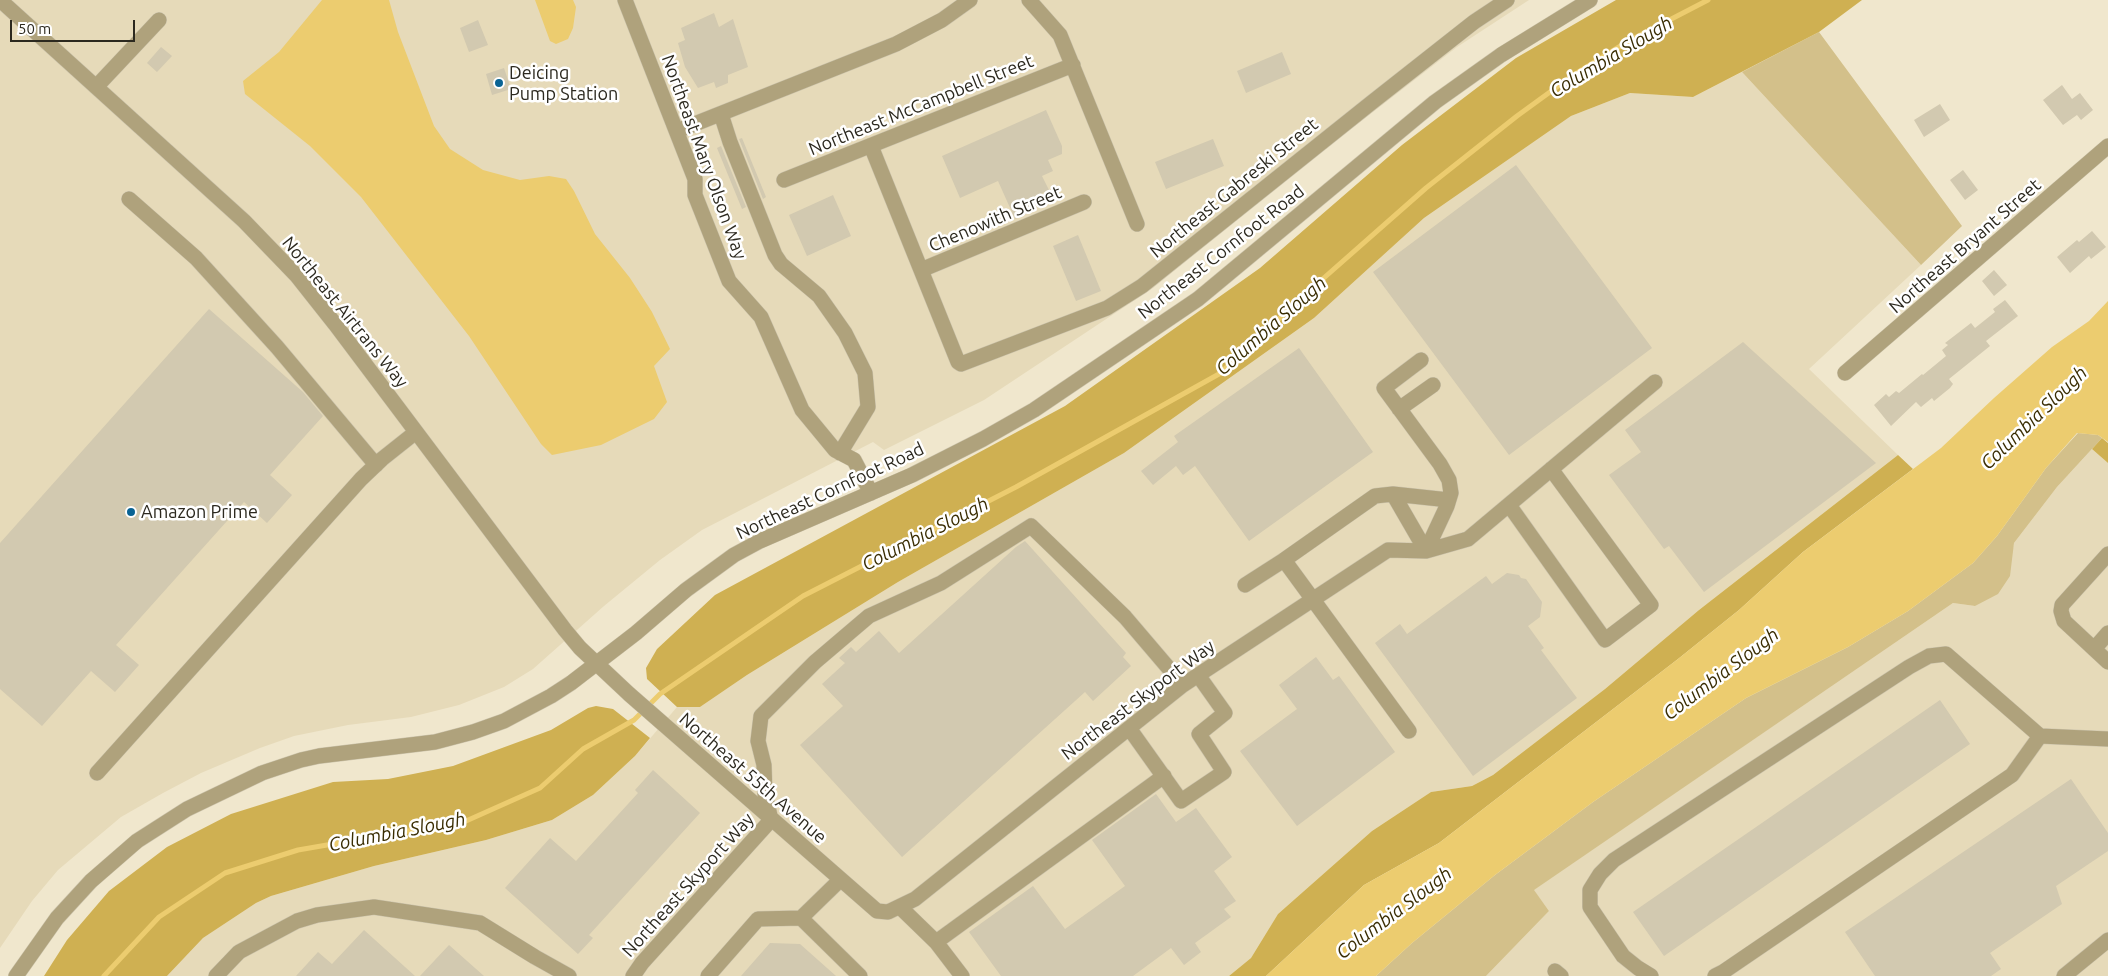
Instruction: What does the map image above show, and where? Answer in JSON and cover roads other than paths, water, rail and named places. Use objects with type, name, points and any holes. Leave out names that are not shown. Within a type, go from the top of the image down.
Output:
[{"type":"street","name":"Northeast Airtrans Way","points":[[0,0],[244,221],[277,254],[316,300],[565,630],[597,664]]},
{"type":"street","name":"Northeast Mary Olson Way","points":[[625,0],[695,178],[695,195],[730,281],[761,317],[802,410],[835,450],[854,460],[871,493]]},
{"type":"street","points":[[677,131],[896,44],[942,20],[970,0]]},
{"type":"street","points":[[1029,0],[1052,23],[1060,35],[1137,224]]},
{"type":"street","name":"Northeast Gabreski Street","points":[[921,270],[961,364],[1107,308],[1142,286],[1370,103],[1474,22],[1507,0]]},
{"type":"street","name":"Northeast Cornfoot Road","points":[[16,976],[58,918],[91,881],[137,841],[187,809],[254,777],[301,760],[326,755],[411,747],[453,738],[488,727],[550,696],[597,664],[686,590],[734,555],[760,541],[946,458],[1007,426],[1062,392],[1165,322],[1221,280],[1435,102],[1531,36],[1590,0]]},
{"type":"street","points":[[96,87],[159,20]]},
{"type":"street","name":"Northeast McCampbell Street","points":[[784,180],[1073,65]]},
{"type":"street","points":[[721,114],[730,142],[775,255],[782,264],[819,296],[845,333],[865,373],[868,408],[840,453]]},
{"type":"street","points":[[871,146],[921,270]]},
{"type":"street","name":"Northeast Bryant Street","points":[[1845,373],[2108,146]]},
{"type":"street","points":[[129,199],[196,258],[277,347],[376,465]]},
{"type":"street","name":"Chenowith Street","points":[[921,270],[1084,202]]},
{"type":"street","points":[[1421,360],[1384,388],[1440,464],[1449,480],[1451,493],[1449,500],[1426,551]]},
{"type":"street","name":"Northeast Skyport Way","points":[[894,909],[915,899],[1183,685],[1388,550],[1426,551],[1468,539],[1655,382]]},
{"type":"street","points":[[1399,409],[1433,385]]},
{"type":"street","points":[[97,773],[354,487],[376,465],[416,432]]},
{"type":"street","points":[[1509,505],[1605,640],[1651,605],[1551,469]]},
{"type":"street","points":[[1245,585],[1375,496],[1393,494],[1449,500]]},
{"type":"street","points":[[1393,494],[1426,551]]},
{"type":"street","points":[[771,820],[765,794],[764,765],[758,741],[761,716],[815,662],[869,616],[941,583],[1031,526],[1125,617],[1183,685]]},
{"type":"street","points":[[2108,554],[2062,606],[2061,611],[2064,621],[2108,662]]},
{"type":"street","points":[[1284,560],[1409,731]]},
{"type":"street","points":[[2094,649],[2108,633]]},
{"type":"street","points":[[1651,976],[1623,956],[1590,907],[1590,890],[1600,874],[1614,860],[1929,656],[1946,654],[2040,736],[2108,739]]},
{"type":"street","name":"Northeast 55th Avenue","points":[[597,664],[870,907],[877,911],[894,909]]},
{"type":"street","points":[[1129,728],[1181,801],[1224,772],[1199,734],[1225,713],[1198,675]]},
{"type":"street","points":[[1715,976],[2012,775],[2040,736]]},
{"type":"street","points":[[936,942],[1164,776]]},
{"type":"street","name":"Northeast Skyport Way","points":[[633,976],[642,963],[771,820]]},
{"type":"street","points":[[708,976],[758,919],[801,918],[840,880]]},
{"type":"street","points":[[216,976],[239,952],[297,921],[374,907],[480,923],[569,976]]},
{"type":"street","points":[[894,909],[936,942],[962,976]]},
{"type":"street","points":[[801,918],[860,976]]},
{"type":"street","points":[[2064,976],[2108,940]]},
{"type":"water","points":[[322,0],[389,0],[398,32],[434,126],[450,149],[483,170],[520,180],[549,176],[566,179],[595,234],[630,278],[652,312],[670,349],[654,366],[667,402],[654,419],[601,445],[552,455],[541,444],[469,336],[361,197],[310,146],[245,94],[243,81],[279,52]]},
{"type":"water","points":[[535,0],[573,0],[576,7],[573,28],[568,39],[556,44],[550,41]]},
{"type":"water","points":[[2108,301],[2108,442],[2098,435],[2077,433],[2046,468],[1997,536],[1973,563],[1908,611],[1848,647],[1746,698],[1593,802],[1495,875],[1412,943],[1376,976],[1266,976],[1364,885],[1439,843],[1678,659],[1739,610],[1803,552],[1941,448],[1994,398],[2052,347],[2089,321]]},
{"type":"waterway","name":"Columbia Slough","points":[[104,976],[159,917],[225,873],[298,850],[466,821],[540,788],[583,749],[634,720],[660,694],[803,596],[1016,487],[1219,374],[1426,188],[1517,116],[1572,76],[1627,42],[1708,0]]},
{"type":"place","name":"Deicing Pump Station","points":[[499,83]]},
{"type":"place","name":"Amazon Prime","points":[[131,512]]}]
